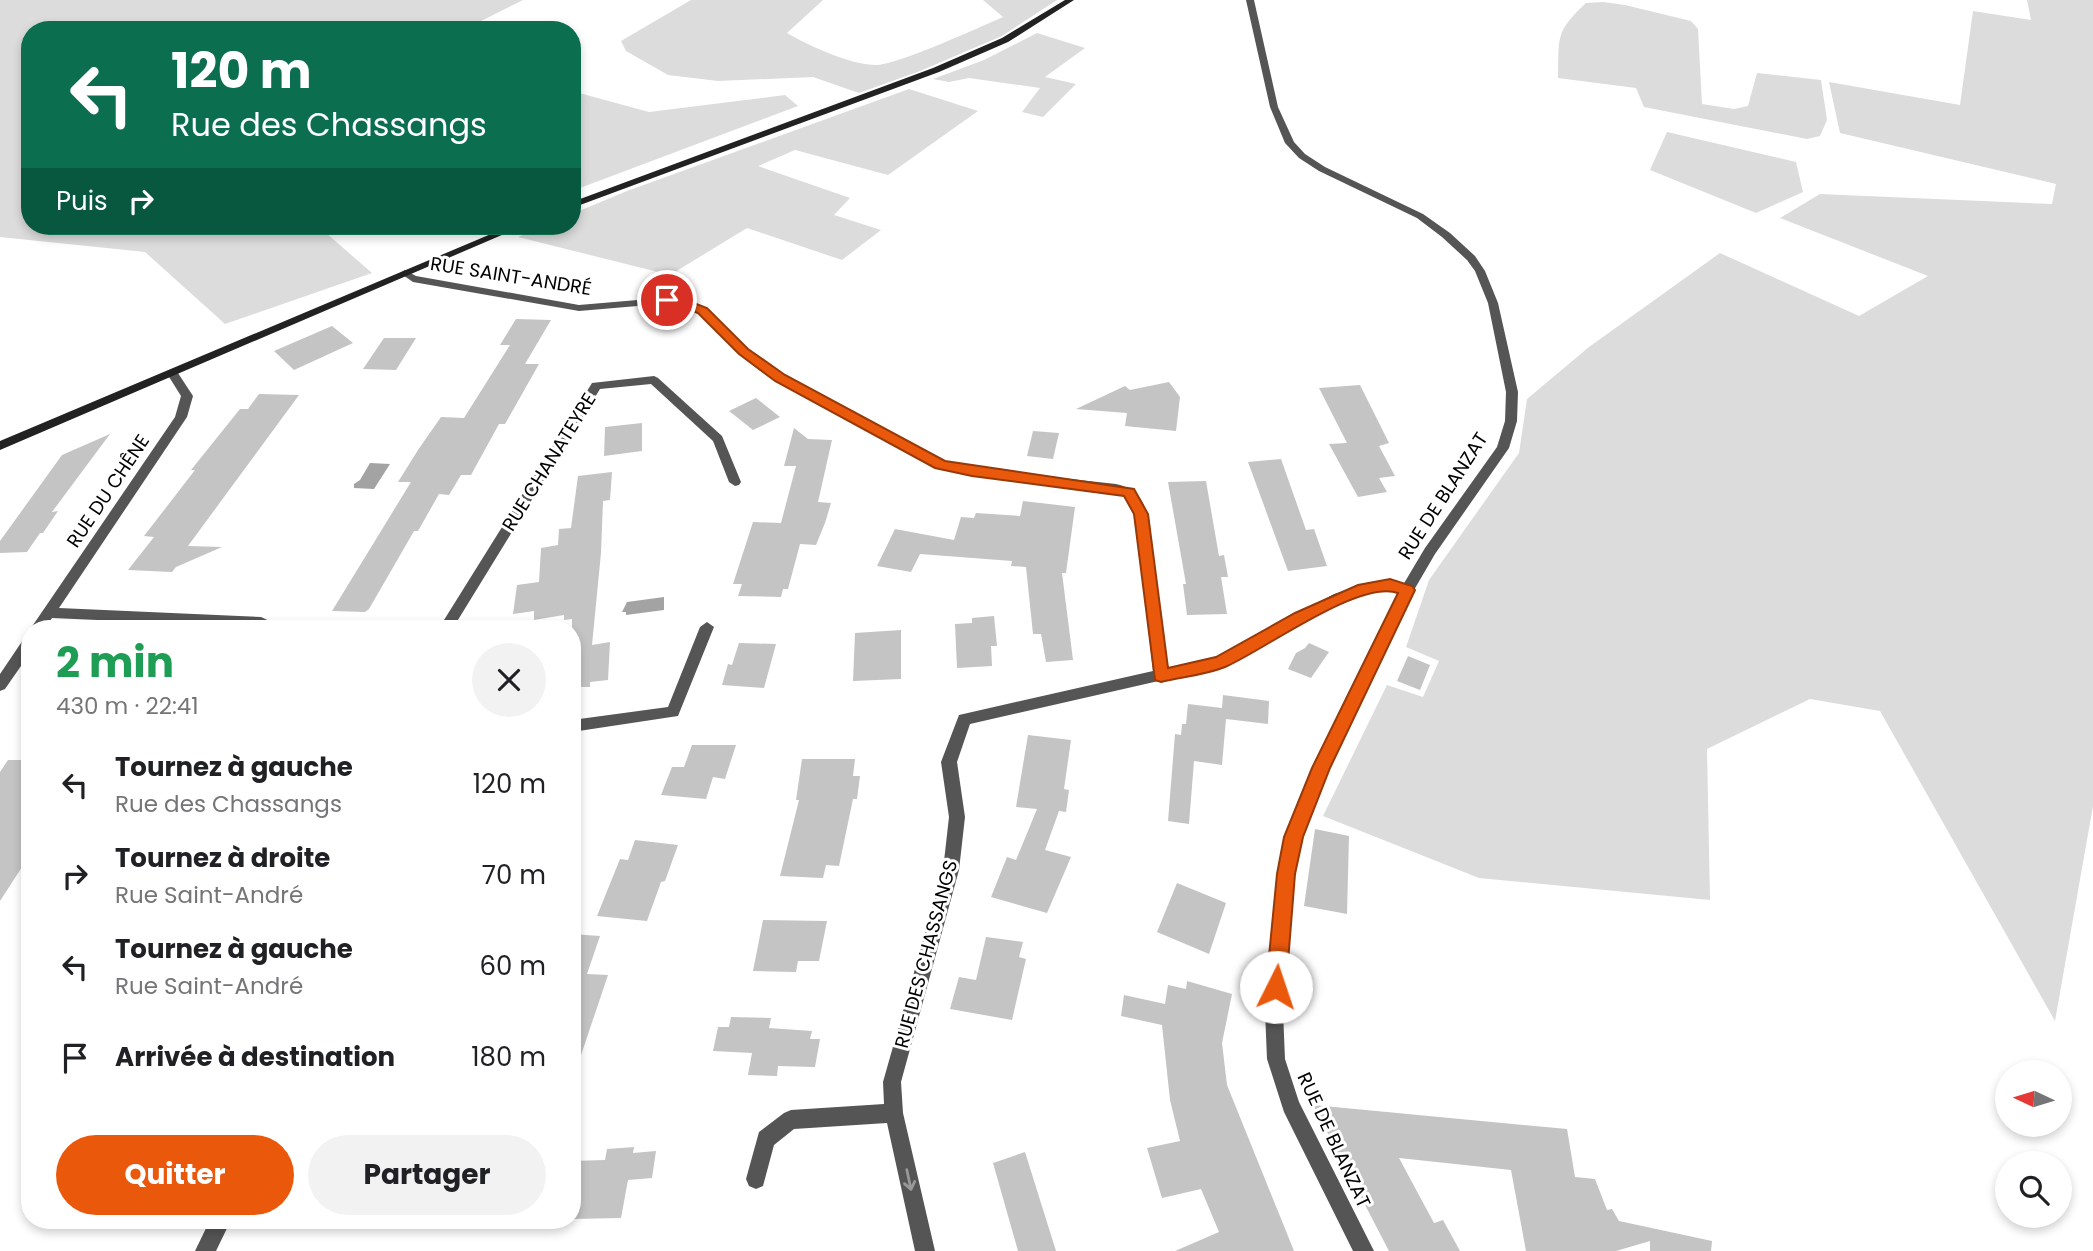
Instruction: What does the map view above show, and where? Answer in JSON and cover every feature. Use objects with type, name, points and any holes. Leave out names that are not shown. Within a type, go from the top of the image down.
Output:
[{"type":"main road","points":[[581,202],[948,65],[1005,40],[1070,0]]},
{"type":"main road","points":[[0,446],[497,235]]},
{"type":"street","name":"RUE DE BLANZAT","points":[[1250,0],[1274,107],[1284,134],[1294,149],[1322,169],[1404,207],[1433,225],[1476,265],[1493,303],[1512,392],[1513,407],[1503,448],[1430,551],[1407,590],[1321,768],[1293,837],[1281,916],[1274,1011],[1276,1059],[1283,1083],[1364,1251]]},
{"type":"street","name":"RUE SAINT-ANDRÉ","points":[[405,273],[413,279],[579,308],[661,301],[682,302],[702,310],[744,351],[780,378],[940,465],[1129,492],[1141,514],[1161,676]]},
{"type":"street","name":"RUE DU CHÊNE","points":[[43,620],[181,417],[187,396],[172,372]]},
{"type":"street","name":"RUE CHANATEYRE","points":[[451,620],[597,386],[653,380],[718,439],[735,482]]},
{"type":"street","name":"RUE DES CHASSANGS","points":[[925,1251],[894,1113],[892,1082],[951,870],[957,817],[949,762],[964,719],[1220,662],[1300,618],[1363,589],[1390,584],[1407,590]]},
{"type":"street","points":[[48,613],[214,620]]},
{"type":"street","points":[[581,725],[673,712],[707,627]]},
{"type":"street","points":[[0,685],[21,654]]},
{"type":"street","points":[[0,662],[17,660]]},
{"type":"street","points":[[756,1179],[766,1139],[791,1120],[894,1113]]},
{"type":"street","points":[[205,1251],[216,1229]]},
{"type":"shaded area","points":[[0,0],[523,0],[481,21],[21,21],[21,235],[328,235],[372,273],[225,324],[145,252],[0,237]]},
{"type":"shaded area","points":[[691,0],[823,0],[787,33],[829,54],[874,65],[899,60],[1003,17],[983,0],[1057,0],[1002,36],[920,71],[859,93],[813,77],[718,81],[668,75],[626,51],[621,41]]},
{"type":"shaded area","points":[[2027,0],[2093,0],[2093,806],[2055,1021],[1880,711],[1810,699],[1707,749],[1710,900],[1479,878],[1323,816],[1387,685],[1423,697],[1439,661],[1406,647],[1429,580],[1519,453],[1527,399],[1589,347],[1720,253],[1859,316],[1928,276],[1780,218],[1820,194],[2052,204],[2056,184],[1840,133],[1829,82],[1960,105],[1973,11],[2031,20]]},
{"type":"shaded area","points":[[1603,2],[1691,21],[1698,29],[1702,104],[1734,109],[1748,106],[1757,73],[1821,80],[1827,120],[1820,136],[1807,139],[1644,107],[1636,88],[1558,78],[1559,44],[1564,29],[1586,3]]},
{"type":"shaded area","points":[[1037,33],[1085,48],[1045,77],[1076,84],[1043,117],[1022,112],[1040,88],[969,78],[949,82],[933,79],[984,60]]},
{"type":"shaded area","points":[[909,89],[978,111],[888,175],[795,150],[758,166],[850,198],[834,215],[881,230],[842,260],[747,228],[670,275],[518,237],[581,235],[581,210]]},
{"type":"shaded area","points":[[581,93],[649,112],[785,95],[798,106],[581,188]]},
{"type":"shaded area","points":[[1667,132],[1796,162],[1803,192],[1756,213],[1650,170]]},
{"type":"shaded area","points":[[370,463],[390,464],[374,489],[354,488],[354,484],[360,480]]},
{"type":"shaded area","points":[[664,597],[664,610],[626,615],[626,612],[622,612],[627,602]]},
{"type":"building","points":[[516,319],[551,320],[525,364],[539,364],[505,424],[499,424],[471,475],[461,475],[449,495],[439,494],[418,531],[414,531],[369,609],[365,612],[332,611],[411,482],[398,482],[418,450],[441,417],[464,418],[510,345],[500,345]]},
{"type":"building","points":[[332,326],[353,343],[294,370],[274,351]]},
{"type":"building","points":[[384,338],[416,338],[396,370],[363,369]]},
{"type":"building","points":[[1169,382],[1180,397],[1176,431],[1125,426],[1127,413],[1076,409],[1125,386],[1130,390]]},
{"type":"building","points":[[1360,385],[1389,443],[1379,446],[1395,476],[1379,478],[1387,492],[1358,497],[1329,444],[1347,443],[1319,388]]},
{"type":"building","points":[[259,394],[299,395],[188,546],[222,547],[176,567],[172,572],[128,570],[154,537],[144,536],[195,470],[191,470],[240,409],[248,409]]},
{"type":"building","points":[[756,398],[780,417],[753,430],[729,411]]},
{"type":"building","points":[[642,423],[642,451],[604,456],[605,427]]},
{"type":"building","points":[[794,428],[808,439],[832,440],[818,502],[831,503],[825,523],[816,545],[800,544],[788,589],[783,589],[781,597],[738,596],[742,584],[733,584],[753,522],[781,523],[796,466],[784,466]]},
{"type":"building","points":[[1033,431],[1059,433],[1053,459],[1027,456]]},
{"type":"building","points":[[110,434],[52,512],[58,511],[27,552],[0,553],[0,541],[62,455]]},
{"type":"building","points":[[1281,459],[1306,530],[1314,529],[1327,566],[1288,571],[1248,462]]},
{"type":"building","points":[[612,472],[610,500],[603,501],[592,645],[610,642],[608,680],[590,682],[590,687],[581,687],[581,620],[564,620],[564,615],[534,620],[534,611],[513,614],[517,585],[539,582],[541,548],[558,545],[559,529],[571,528],[578,476]]},
{"type":"building","points":[[1206,481],[1219,556],[1224,555],[1228,577],[1221,577],[1227,614],[1187,615],[1183,584],[1186,584],[1168,482]]},
{"type":"building","points":[[1023,501],[1075,507],[1066,573],[1062,573],[1073,660],[1046,662],[1041,634],[1033,634],[1026,567],[1011,566],[1012,561],[920,554],[911,572],[877,566],[895,529],[954,540],[961,517],[974,518],[976,513],[1020,516]]},
{"type":"building","points":[[994,616],[997,646],[991,646],[992,666],[957,668],[955,624],[972,623],[972,618]]},
{"type":"building","points":[[901,630],[901,679],[853,681],[855,633]]},
{"type":"building","points":[[739,643],[776,644],[764,688],[722,685],[728,664],[732,665]]},
{"type":"building","points":[[1309,643],[1329,652],[1311,678],[1288,669],[1296,653]]},
{"type":"building","points":[[1408,656],[1430,665],[1420,690],[1397,681]]},
{"type":"building","points":[[1223,695],[1269,701],[1268,724],[1226,719],[1222,765],[1194,761],[1189,824],[1168,821],[1175,734],[1181,735],[1182,724],[1186,724],[1188,704],[1222,708]]},
{"type":"building","points":[[1028,735],[1071,740],[1064,789],[1069,790],[1066,812],[1059,811],[1045,850],[1071,857],[1047,913],[991,897],[1007,857],[1016,860],[1037,809],[1016,807]]},
{"type":"building","points":[[692,745],[736,745],[725,779],[713,777],[706,799],[661,795],[672,767],[684,767]]},
{"type":"building","points":[[802,759],[855,759],[853,776],[860,776],[857,799],[853,799],[839,866],[826,865],[823,878],[780,876],[799,800],[796,800]]},
{"type":"building","points":[[8,760],[21,760],[21,869],[0,901],[0,772]]},
{"type":"building","points":[[1315,829],[1349,836],[1347,914],[1304,906]]},
{"type":"building","points":[[635,840],[678,845],[647,921],[597,916],[620,859],[628,860]]},
{"type":"building","points":[[1177,883],[1226,903],[1209,954],[1157,932]]},
{"type":"building","points":[[763,920],[827,921],[819,961],[798,961],[796,972],[753,971]]},
{"type":"building","points":[[581,935],[600,936],[587,974],[608,975],[581,1055]]},
{"type":"building","points":[[986,937],[1023,942],[1019,957],[1026,959],[1012,1020],[950,1009],[959,977],[976,980]]},
{"type":"building","points":[[1187,981],[1232,994],[1222,1043],[1227,1085],[1294,1251],[1175,1251],[1219,1232],[1201,1189],[1162,1198],[1147,1148],[1180,1141],[1170,1100],[1162,1025],[1121,1016],[1124,995],[1165,1004],[1168,985],[1186,989]]},
{"type":"building","points":[[731,1017],[771,1018],[769,1028],[812,1031],[810,1039],[820,1039],[815,1067],[778,1066],[777,1076],[748,1075],[752,1053],[713,1051],[718,1027],[729,1027]]},
{"type":"building","points":[[1313,1105],[1567,1129],[1575,1177],[1595,1179],[1607,1210],[1612,1209],[1619,1221],[1712,1241],[1711,1251],[1650,1251],[1650,1241],[1616,1251],[1526,1251],[1511,1170],[1399,1158],[1434,1223],[1443,1220],[1460,1251],[1389,1251]]},
{"type":"building","points":[[634,1147],[633,1153],[656,1151],[652,1178],[628,1180],[621,1218],[581,1219],[581,1161],[605,1160],[607,1149]]},
{"type":"building","points":[[1025,1152],[1056,1251],[1018,1251],[993,1163]]},
{"type":"route","points":[[667,300],[682,302],[702,310],[744,351],[780,378],[940,465],[1123,489],[1129,492],[1136,500],[1141,514],[1161,676],[1220,662],[1339,598],[1363,589],[1390,584],[1407,590],[1321,768],[1293,837],[1281,916],[1276,987]]}]
